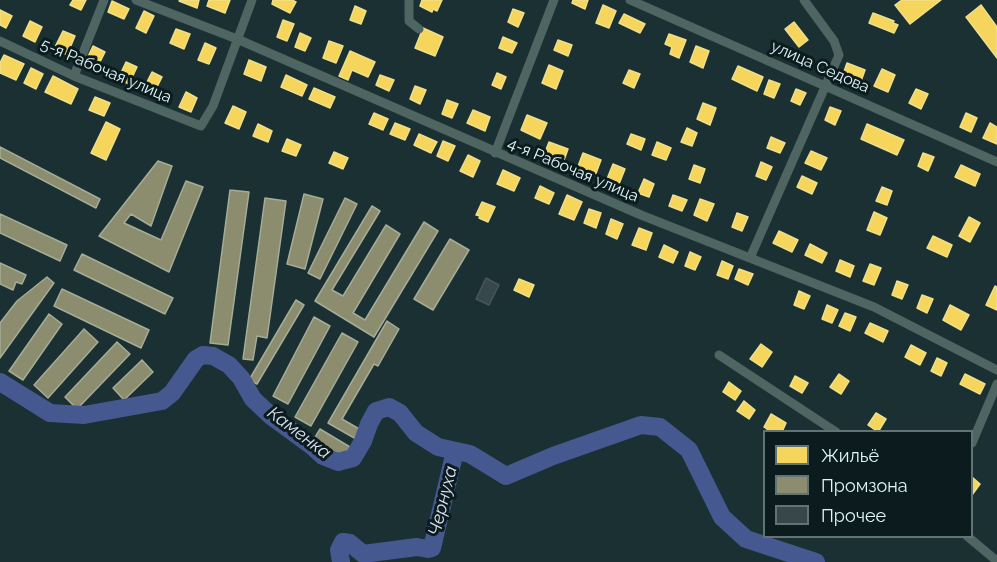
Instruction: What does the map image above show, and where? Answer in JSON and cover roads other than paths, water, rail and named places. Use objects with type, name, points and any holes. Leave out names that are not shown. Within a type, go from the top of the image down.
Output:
[{"type":"street","points":[[74,76],[104,0]]},
{"type":"street","name":"4-я Рабочая улица","points":[[136,0],[237,39],[640,215],[874,307],[997,370]]},
{"type":"street","points":[[237,39],[252,0]]},
{"type":"street","points":[[409,0],[408,21],[419,29]]},
{"type":"street","points":[[495,153],[554,0]]},
{"type":"street","name":"улица Седова","points":[[630,0],[997,162]]},
{"type":"street","points":[[750,258],[838,55],[834,40],[804,0]]},
{"type":"street","name":"5-я Рабочая улица","points":[[0,41],[74,76],[201,126],[213,106],[237,39]]},
{"type":"street","points":[[719,355],[833,430]]},
{"type":"street","points":[[973,441],[997,384]]},
{"type":"street","points":[[969,538],[997,561]]},
{"type":"waterway","name":"Каменка","points":[[0,382],[50,413],[84,415],[162,401],[172,393],[196,359],[203,355],[213,356],[229,365],[241,378],[253,399],[271,416],[323,456],[338,462],[353,458],[376,411],[389,407],[400,413],[416,433],[438,447],[470,454],[506,476],[553,456],[641,425],[660,427],[689,450],[722,517],[746,539],[816,562]]},
{"type":"waterway","name":"Чернуха","points":[[341,562],[339,550],[343,542],[350,543],[363,554],[417,547],[432,548],[455,451]]}]
